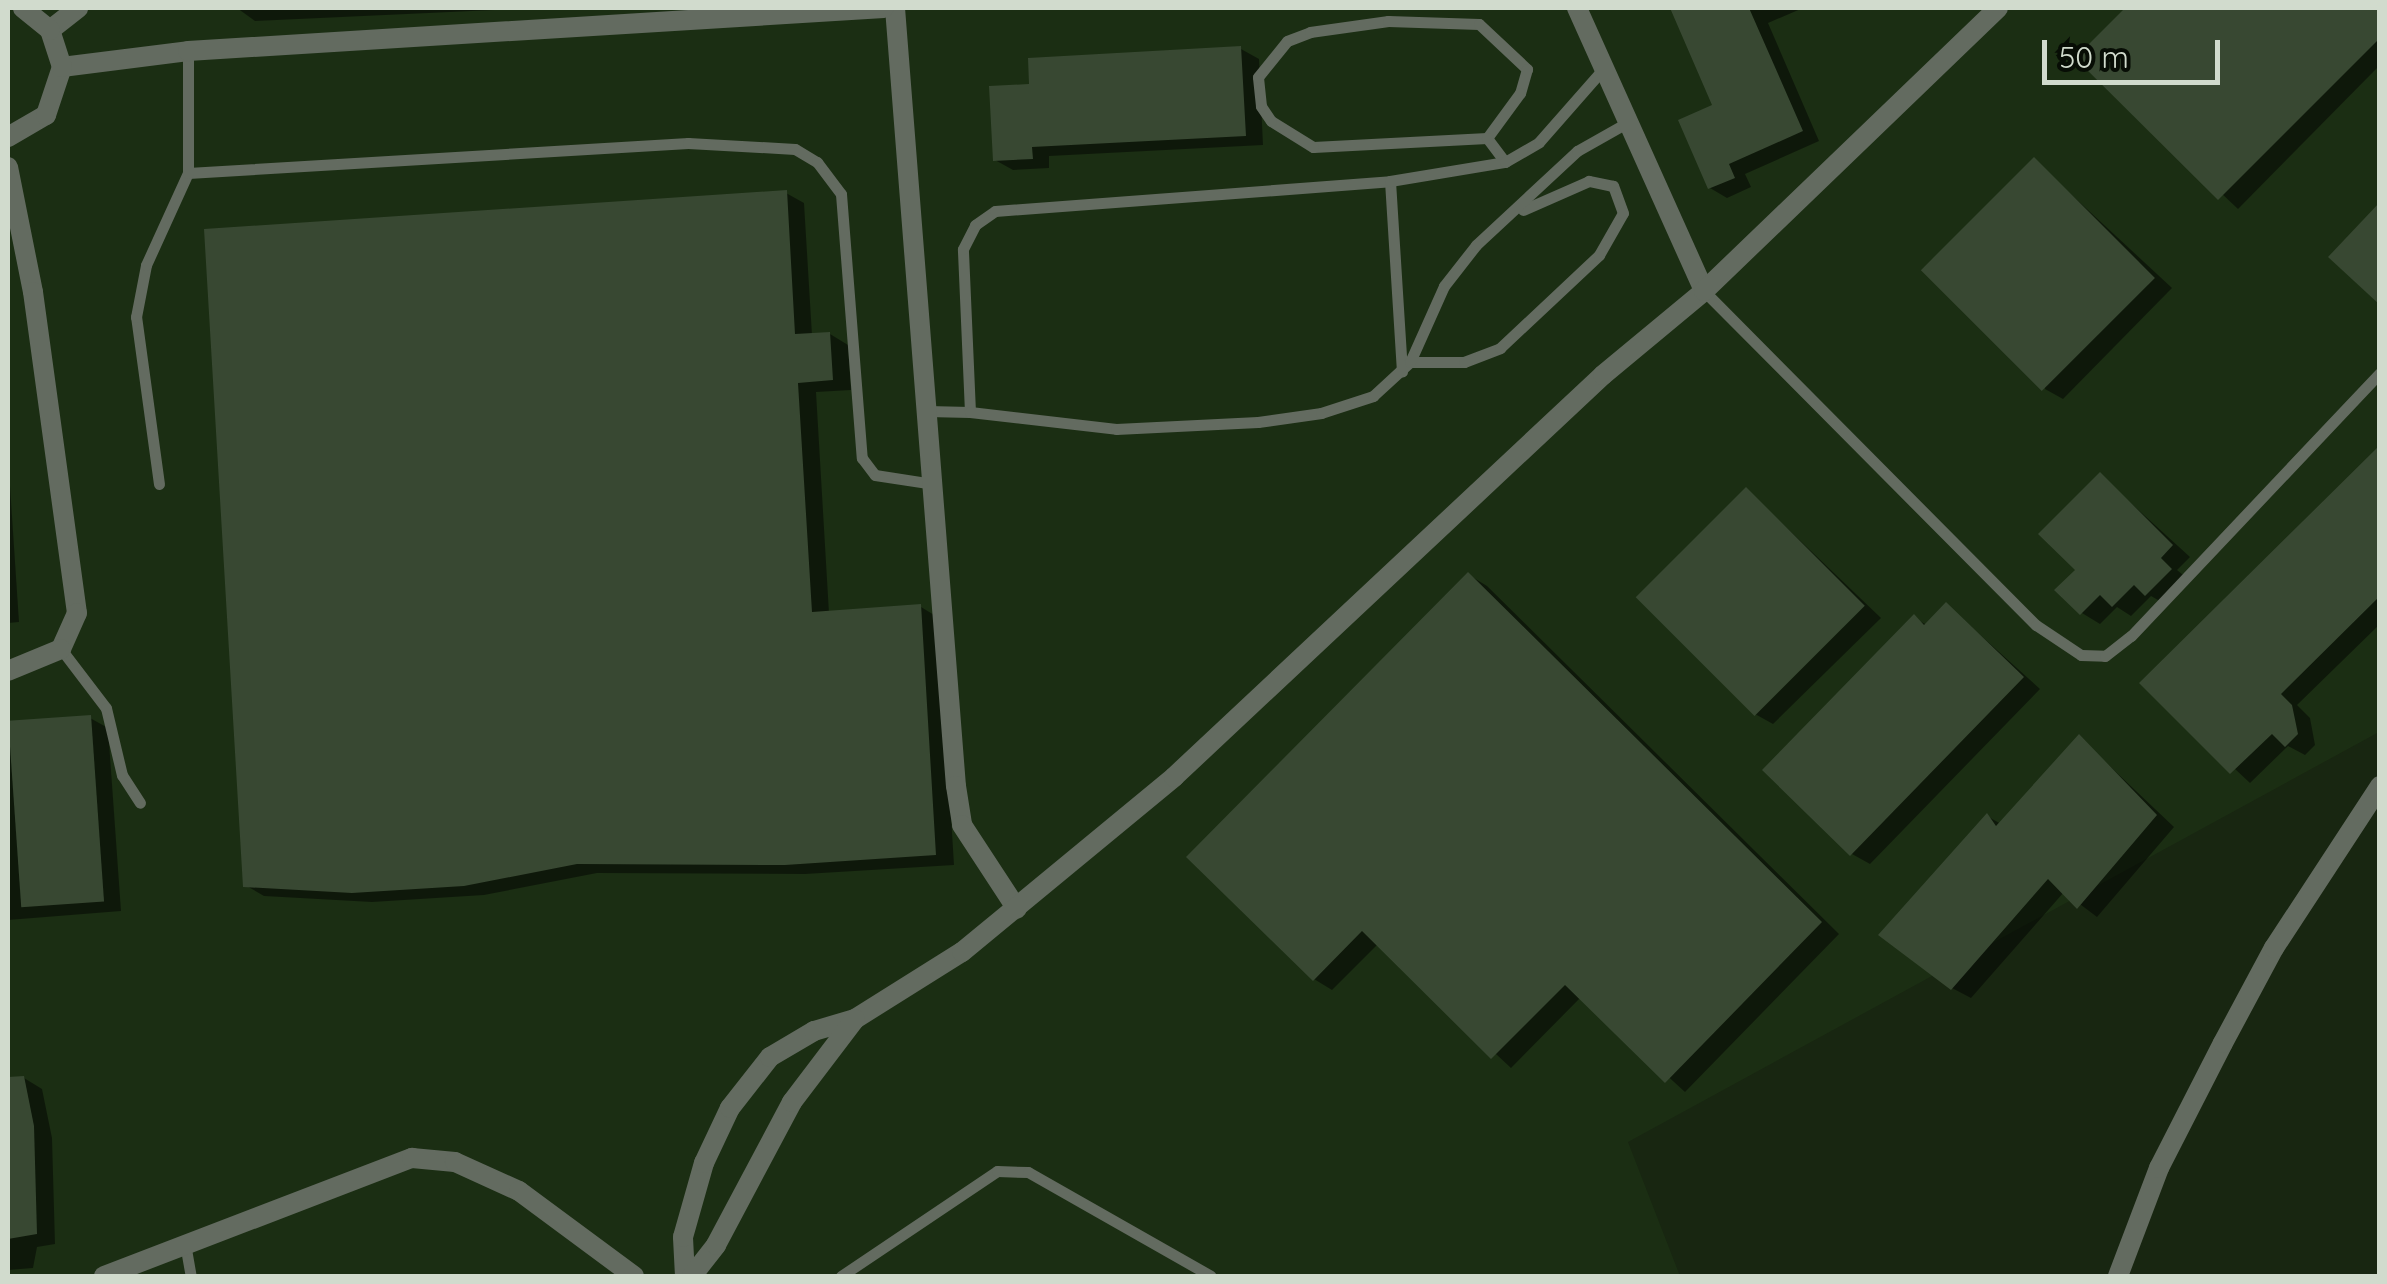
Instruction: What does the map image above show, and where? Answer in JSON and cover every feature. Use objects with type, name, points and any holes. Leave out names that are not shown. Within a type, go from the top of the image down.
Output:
[{"type":"street","points":[[8,137],[46,115],[62,67],[50,30],[23,8]]},
{"type":"street","points":[[50,30],[78,8]]},
{"type":"street","points":[[62,67],[188,50],[884,8]]},
{"type":"street","points":[[896,8],[962,825],[1017,909]]},
{"type":"street","points":[[1577,8],[1704,291]]},
{"type":"street","points":[[688,1276],[683,1236],[691,1198],[746,1082],[794,1040],[855,1019],[962,952],[1174,777],[1590,386],[1704,291],[1998,8]]},
{"type":"street","points":[[8,167],[69,535],[77,613],[61,649],[8,671]]},
{"type":"street","points":[[2118,1276],[2160,1168],[2232,1027],[2380,786]]},
{"type":"street","points":[[688,1276],[726,1227],[792,1102],[855,1019]]},
{"type":"street","points":[[104,1276],[186,1249],[390,1164],[430,1159],[455,1162],[550,1208],[634,1276]]},
{"type":"lane","points":[[1388,21],[1479,24],[1527,69],[1520,92],[1487,138],[1313,147],[1270,120],[1261,106],[1258,76],[1286,40],[1310,32],[1388,21]]},
{"type":"lane","points":[[159,484],[139,361],[138,293],[188,173],[188,50]]},
{"type":"lane","points":[[970,412],[964,250],[975,225],[995,211],[1390,181],[1505,162],[1539,142],[1604,68]]},
{"type":"lane","points":[[927,411],[970,412],[1072,429],[1258,422],[1355,404],[1406,367],[1460,262],[1577,151],[1630,121]]},
{"type":"lane","points":[[1487,138],[1505,162]]},
{"type":"lane","points":[[188,173],[688,142],[795,149],[816,162],[841,194],[862,458],[875,475],[934,484]]},
{"type":"lane","points":[[1390,181],[1406,367]]},
{"type":"lane","points":[[1406,367],[1464,362],[1500,348],[1599,255],[1623,213],[1613,186],[1589,181],[1516,212]]},
{"type":"lane","points":[[1704,291],[2036,625],[2081,656],[2105,656],[2131,636],[2380,372]]},
{"type":"lane","points":[[61,649],[106,708],[122,774],[140,803]]},
{"type":"lane","points":[[842,1276],[997,1171],[1028,1172],[1211,1276]]},
{"type":"lane","points":[[186,1249],[191,1276]]},
{"type":"shaded area","points":[[8,8],[2379,8],[2379,732],[1628,1142],[1680,1276],[8,1276]]},
{"type":"building","points":[[1670,8],[1749,8],[1803,131],[1729,164],[1735,178],[1708,189],[1678,120],[1712,105]]},
{"type":"building","points":[[2125,8],[2380,8],[2380,38],[2218,200],[2075,58]]},
{"type":"building","points":[[1241,46],[1246,136],[1032,147],[1033,159],[993,161],[989,86],[1029,84],[1028,58]]},
{"type":"building","points":[[2034,157],[2155,278],[2042,391],[1921,270]]},
{"type":"building","points":[[787,190],[795,334],[830,332],[833,380],[798,383],[812,612],[921,604],[936,855],[785,865],[577,864],[464,886],[352,893],[243,887],[204,229]]},
{"type":"building","points":[[2380,202],[2380,305],[2328,257]]},
{"type":"building","points":[[2380,445],[2380,596],[2281,694],[2292,705],[2298,734],[2285,747],[2272,734],[2230,774],[2139,683]]},
{"type":"building","points":[[2100,472],[2173,545],[2161,558],[2172,569],[2145,596],[2134,585],[2112,607],[2100,595],[2080,615],[2054,590],[2075,570],[2038,534]]},
{"type":"building","points":[[1746,487],[1865,606],[1754,716],[1636,597]]},
{"type":"building","points":[[1468,572],[1822,922],[1665,1083],[1565,985],[1491,1059],[1362,931],[1313,981],[1186,857]]},
{"type":"building","points":[[1946,602],[2024,677],[1850,856],[1762,770],[1914,614],[1924,625]]},
{"type":"building","points":[[91,715],[104,902],[21,907],[8,721]]},
{"type":"building","points":[[2079,734],[2157,815],[2077,909],[2048,879],[1951,990],[1878,935],[1987,813],[1996,826]]},
{"type":"building","points":[[24,1076],[34,1126],[37,1234],[8,1239],[8,1077]]}]
